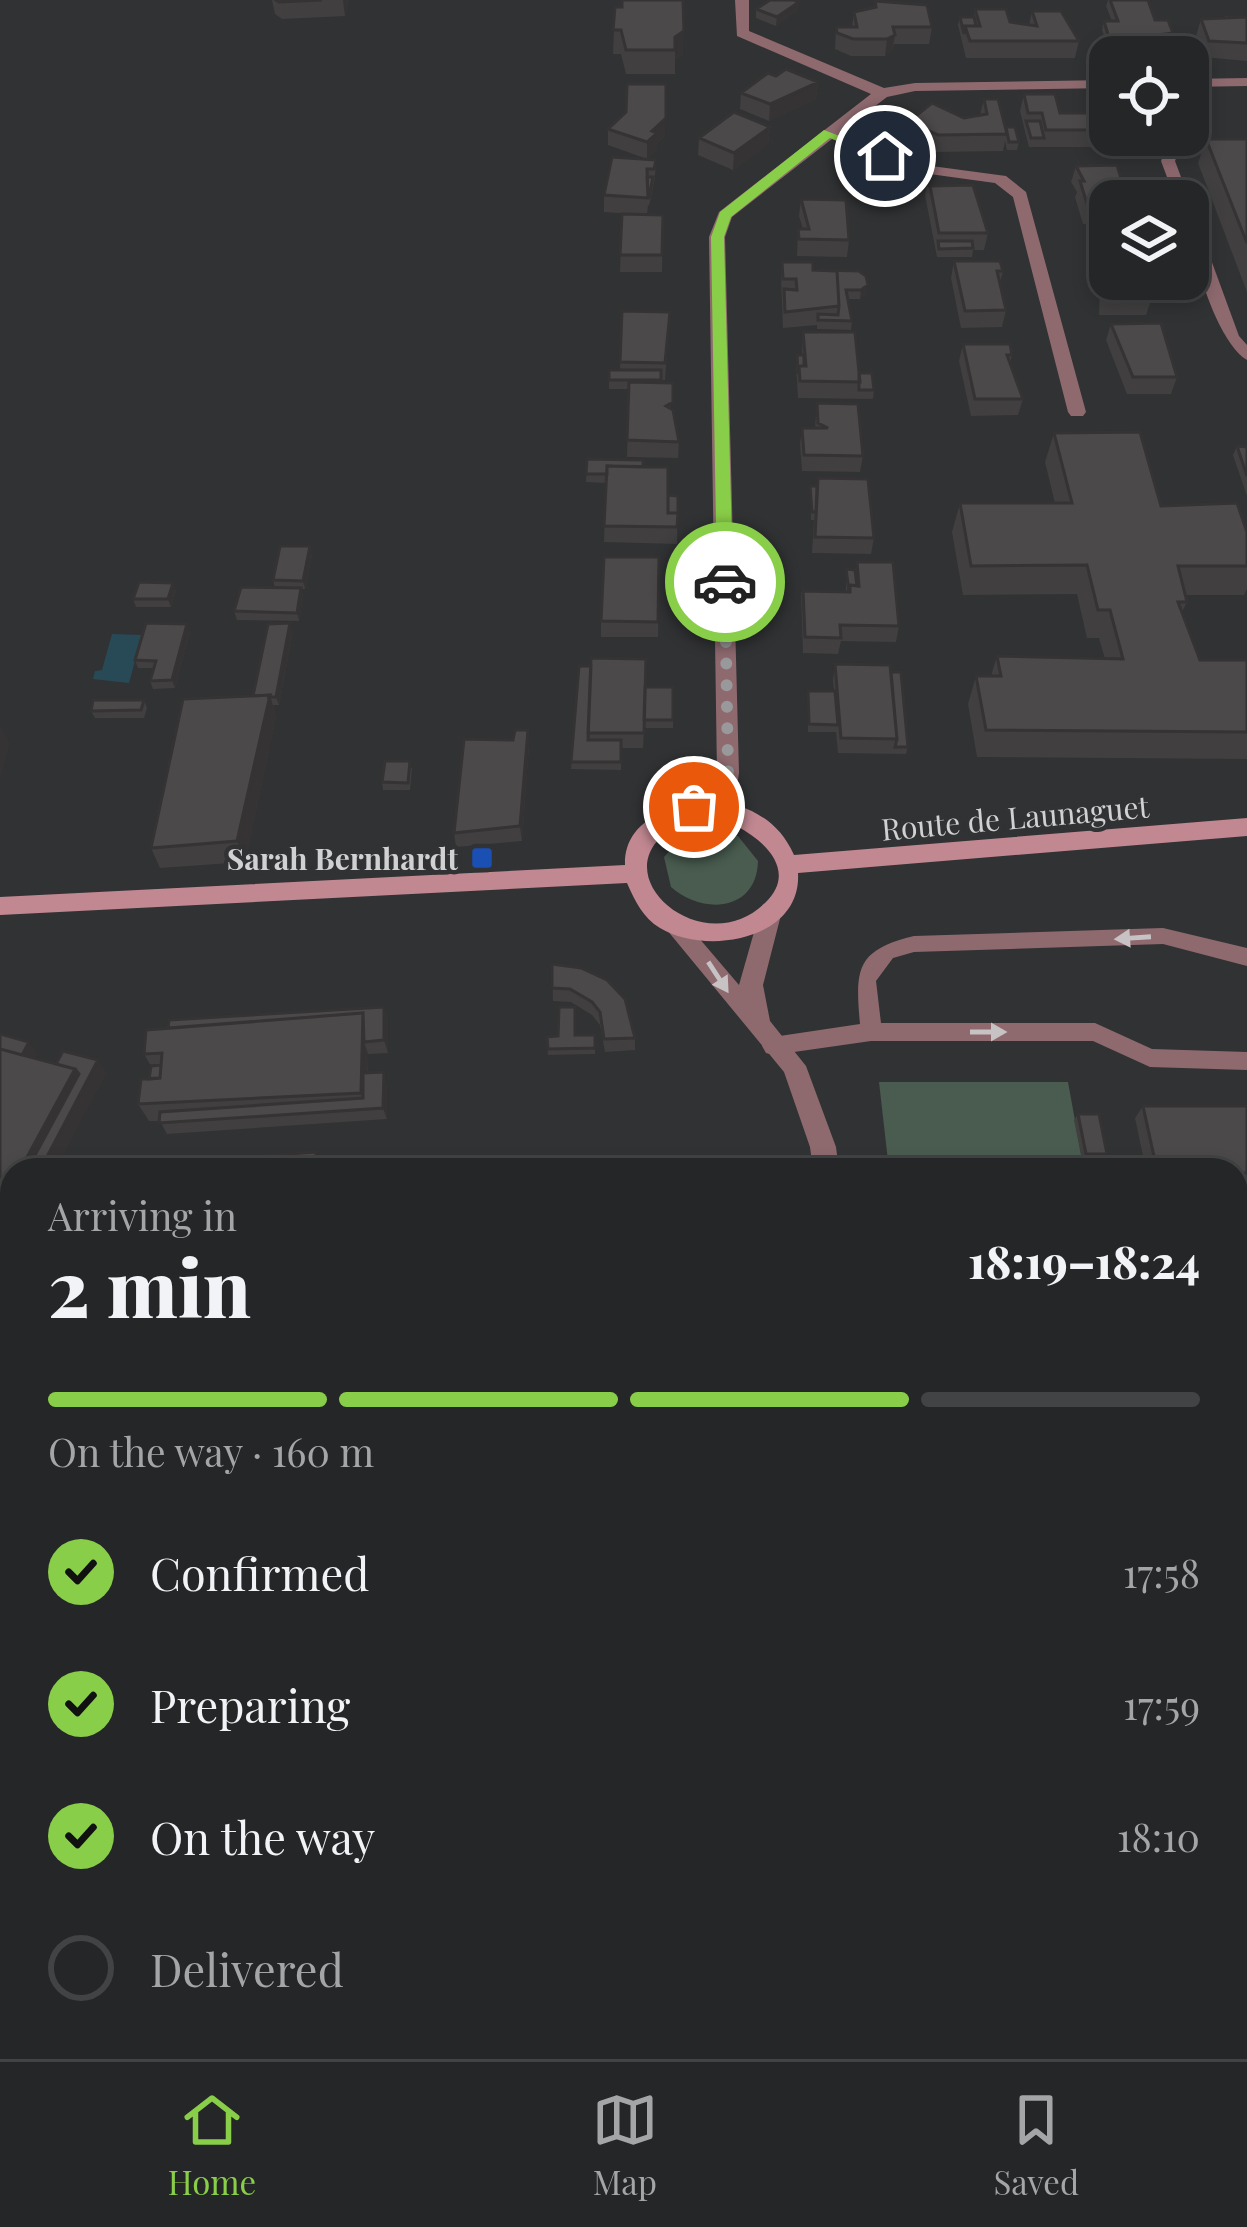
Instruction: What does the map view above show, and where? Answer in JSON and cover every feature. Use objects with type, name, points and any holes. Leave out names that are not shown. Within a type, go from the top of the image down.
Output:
[{"type":"main road","points":[[694,807],[723,807],[767,827],[788,865],[785,890],[771,911],[733,931],[702,932],[673,924],[642,897],[633,874],[640,840],[657,822],[694,807]]},
{"type":"main road","name":"Route de Launaguet","points":[[788,865],[1247,827]]},
{"type":"main road","points":[[0,906],[633,874]]},
{"type":"street","points":[[742,0],[742,33],[882,93]]},
{"type":"street","points":[[1209,83],[1247,82]]},
{"type":"street","points":[[723,807],[728,772],[717,237],[725,215],[882,93],[915,87],[1089,84]]},
{"type":"street","points":[[828,133],[921,169],[1000,179],[1020,195],[1076,412]]},
{"type":"street","points":[[767,1040],[751,985],[771,911]]},
{"type":"street","points":[[673,924],[703,955],[767,1040],[794,1066],[825,1158]]},
{"type":"lane","points":[[1209,274],[1232,337],[1247,355]]},
{"type":"lane","points":[[871,1032],[866,979],[886,951],[914,944],[1163,936],[1247,957]]},
{"type":"lane","points":[[767,1040],[871,1032],[1095,1032],[1150,1058],[1247,1060]]},
{"type":"green space","points":[[702,829],[738,836],[758,861],[748,891],[726,904],[698,902],[671,887],[664,857],[685,834]]},
{"type":"green space","points":[[879,1082],[1068,1082],[1082,1158],[888,1158]]},
{"type":"water","points":[[112,634],[142,635],[129,683],[93,679],[95,671],[102,670]]},
{"type":"building","points":[[622,0],[683,0],[684,31],[675,37],[675,50],[626,50],[621,30],[613,30],[615,7],[622,7]]},
{"type":"building","points":[[770,0],[799,2],[777,17],[756,9]]},
{"type":"building","points":[[1110,0],[1148,0],[1155,20],[1168,20],[1173,33],[1108,36],[1104,21],[1118,21]]},
{"type":"building","points":[[875,1],[927,5],[932,27],[893,27],[895,35],[887,39],[853,39],[837,33],[836,27],[857,27],[854,12],[876,7]]},
{"type":"building","points":[[975,9],[1006,9],[1010,22],[1037,26],[1032,11],[1061,11],[1079,41],[970,41],[965,26],[980,26]]},
{"type":"building","points":[[960,17],[974,17],[976,26],[965,26],[964,34]]},
{"type":"building","points":[[1247,17],[1247,43],[1209,41],[1201,19]]},
{"type":"building","points":[[786,69],[818,82],[770,104],[741,93],[768,73],[776,76]]},
{"type":"building","points":[[627,84],[666,84],[666,118],[647,142],[608,129],[626,112]]},
{"type":"building","points":[[1024,94],[1055,94],[1060,113],[1089,113],[1089,130],[1046,130],[1042,113],[1028,113]]},
{"type":"building","points":[[984,99],[998,99],[1007,134],[938,135],[908,122],[932,103],[964,118],[987,114]]},
{"type":"building","points":[[734,112],[770,127],[734,153],[699,138]]},
{"type":"building","points":[[1026,121],[1040,121],[1044,138],[1031,138]]},
{"type":"building","points":[[1006,127],[1015,127],[1019,142],[1009,142]]},
{"type":"building","points":[[1209,139],[1247,139],[1247,243],[1209,147]]},
{"type":"building","points":[[612,157],[656,160],[654,169],[647,169],[648,198],[604,195]]},
{"type":"building","points":[[1117,165],[1122,180],[1089,180],[1088,207],[1076,166]]},
{"type":"building","points":[[973,185],[988,233],[939,233],[930,186]]},
{"type":"building","points":[[801,199],[846,200],[849,240],[799,239],[798,229],[809,229]]},
{"type":"building","points":[[622,214],[663,215],[662,255],[620,255]]},
{"type":"building","points":[[938,241],[972,241],[973,248],[939,249]]},
{"type":"building","points":[[954,261],[1000,261],[1003,271],[997,271],[1006,310],[965,311]]},
{"type":"building","points":[[782,262],[813,262],[813,270],[837,271],[839,306],[785,312],[784,289],[797,290],[796,279],[783,279]]},
{"type":"building","points":[[822,270],[859,271],[866,276],[868,285],[861,290],[846,290],[852,321],[818,320],[818,314],[838,315],[839,306],[837,271]]},
{"type":"building","points":[[622,311],[670,312],[665,363],[620,362]]},
{"type":"building","points":[[1161,323],[1177,377],[1133,377],[1111,324]]},
{"type":"building","points":[[803,332],[855,332],[860,382],[800,381],[799,366],[806,366]]},
{"type":"building","points":[[963,344],[1010,344],[1012,355],[1007,355],[1023,399],[975,399]]},
{"type":"building","points":[[609,370],[661,370],[661,380],[609,380]]},
{"type":"building","points":[[859,373],[872,373],[874,390],[859,390]]},
{"type":"building","points":[[629,382],[673,383],[673,402],[666,406],[673,410],[679,442],[627,440]]},
{"type":"building","points":[[817,403],[858,404],[863,456],[804,455],[802,428],[828,428],[818,423]]},
{"type":"building","points":[[1140,432],[1161,506],[1237,503],[1247,532],[1247,566],[1178,566],[1187,602],[1178,602],[1200,660],[1247,660],[1247,732],[986,730],[976,676],[1001,676],[997,656],[1123,659],[1110,610],[1098,610],[1087,565],[971,566],[960,503],[1072,503],[1054,433]]},
{"type":"building","points":[[1237,446],[1247,447],[1247,476]]},
{"type":"building","points":[[587,459],[643,460],[643,467],[607,466],[607,474],[586,474]]},
{"type":"building","points":[[607,466],[668,467],[668,513],[678,513],[677,527],[604,526]]},
{"type":"building","points":[[818,478],[868,479],[874,538],[815,537]]},
{"type":"building","points":[[810,486],[817,486],[816,512],[812,512]]},
{"type":"building","points":[[668,495],[678,496],[678,513],[668,513]]},
{"type":"building","points":[[280,546],[310,546],[303,581],[273,580]]},
{"type":"building","points":[[604,557],[659,557],[658,622],[601,621]]},
{"type":"building","points":[[857,562],[893,562],[899,626],[840,625],[841,638],[805,637],[803,591],[850,592],[850,585],[859,586]]},
{"type":"building","points":[[846,569],[855,570],[857,586],[850,585],[849,592]]},
{"type":"building","points":[[139,582],[173,583],[168,599],[133,599]]},
{"type":"building","points":[[241,587],[301,588],[297,613],[234,611]]},
{"type":"building","points":[[146,623],[187,624],[172,680],[150,681],[156,661],[135,660]]},
{"type":"building","points":[[290,623],[276,697],[253,696],[268,624]]},
{"type":"building","points":[[591,658],[646,659],[644,733],[588,733]]},
{"type":"building","points":[[835,664],[890,665],[897,739],[841,738]]},
{"type":"building","points":[[579,666],[591,666],[588,740],[621,740],[621,762],[571,762]]},
{"type":"building","points":[[891,672],[901,672],[908,747],[895,747]]},
{"type":"building","points":[[645,687],[673,687],[673,720],[644,720]]},
{"type":"building","points":[[808,691],[835,691],[838,725],[809,724]]},
{"type":"building","points":[[270,695],[237,841],[151,848],[183,699]]},
{"type":"building","points":[[93,700],[144,700],[141,710],[91,711]]},
{"type":"building","points":[[515,730],[528,730],[520,826],[454,833],[464,739],[513,740]]},
{"type":"building","points":[[385,761],[410,761],[408,783],[382,782]]},
{"type":"building","points":[[552,964],[581,968],[607,980],[625,999],[635,1038],[604,1039],[600,1012],[592,1002],[570,989],[552,988]]},
{"type":"building","points":[[384,1007],[384,1040],[364,1042],[363,1013],[168,1028],[169,1020]]},
{"type":"building","points":[[559,1007],[575,1007],[575,1035],[595,1035],[595,1048],[548,1049],[547,1037],[558,1036]]},
{"type":"building","points":[[363,1013],[361,1093],[138,1104],[141,1079],[160,1078],[162,1053],[144,1054],[146,1030]]},
{"type":"building","points":[[0,1034],[29,1042],[22,1055],[0,1049]]},
{"type":"building","points":[[0,1049],[75,1069],[27,1158],[0,1158]]},
{"type":"building","points":[[63,1051],[98,1060],[46,1158],[34,1158],[79,1074],[56,1064]]},
{"type":"building","points":[[161,1065],[160,1078],[149,1079],[151,1066]]},
{"type":"building","points":[[384,1072],[383,1108],[159,1123],[160,1112],[363,1098],[363,1073]]},
{"type":"building","points":[[1143,1106],[1247,1106],[1247,1158],[1154,1158]]},
{"type":"building","points":[[1078,1114],[1099,1114],[1107,1154],[1086,1154]]},
{"type":"building","points":[[316,1152],[316,1158],[234,1158]]},
{"type":"way so far","points":[[694,807],[723,807],[728,772],[725,582]]},
{"type":"place","name":"Sarah Bernhardt","points":[[482,858]]},
{"type":"route","points":[[725,582],[717,237],[725,215],[828,133],[885,156]]}]
